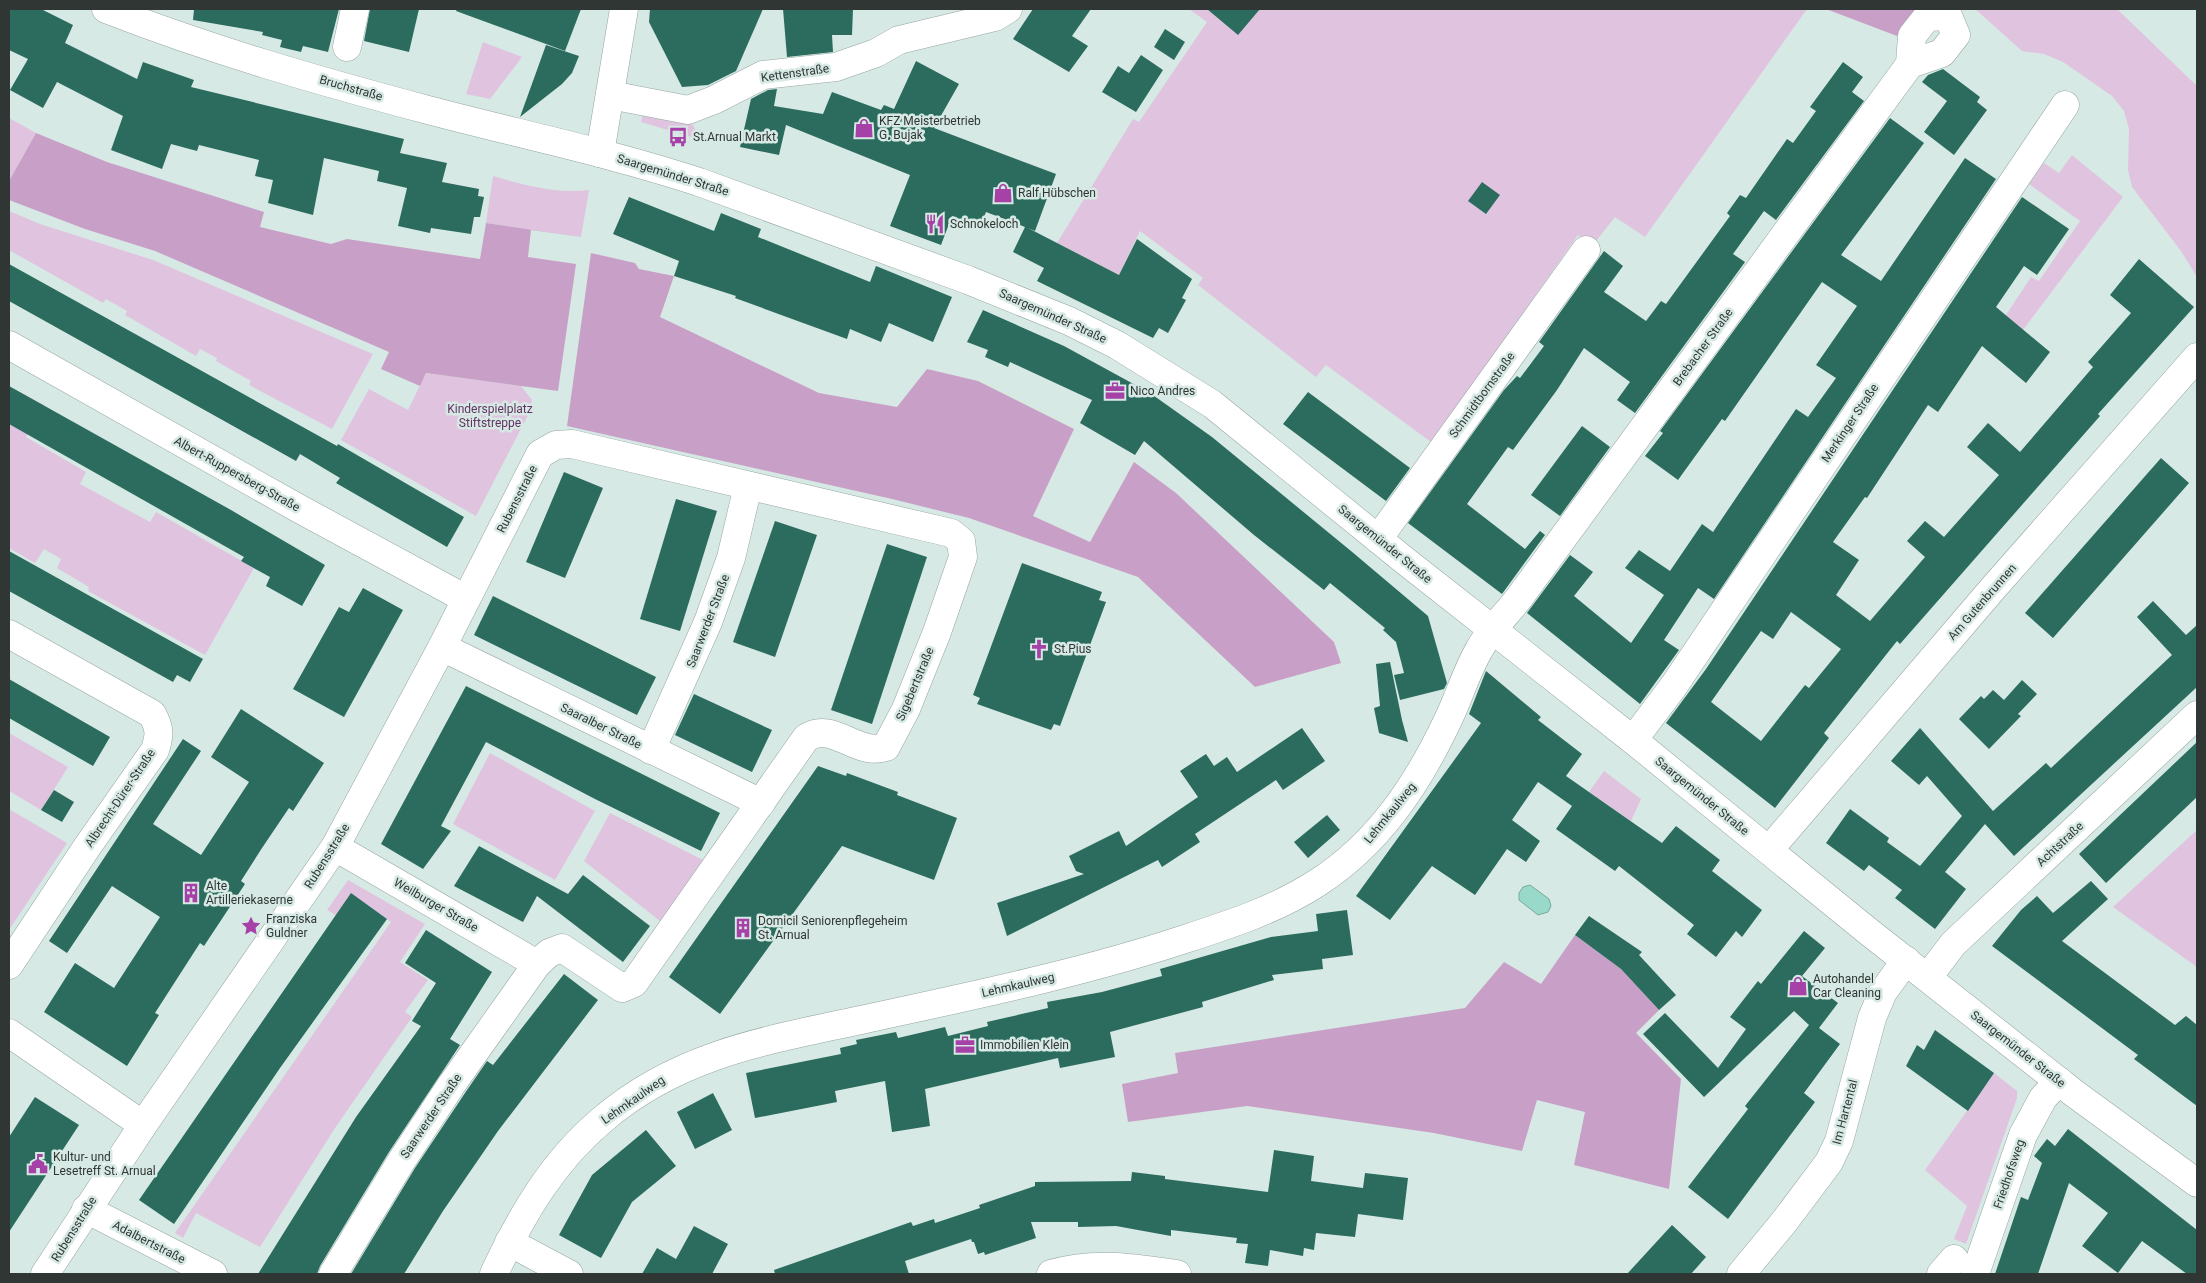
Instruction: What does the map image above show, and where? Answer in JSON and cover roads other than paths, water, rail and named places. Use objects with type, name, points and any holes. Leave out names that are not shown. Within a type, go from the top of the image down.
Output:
[{"type":"street","name":"Bruchstraße","points":[[106,9],[249,60],[428,110],[600,154]]},
{"type":"street","points":[[347,47],[355,9]]},
{"type":"street","name":"Saargemünder Straße","points":[[624,9],[600,154],[674,174],[790,214],[1018,299],[1069,321],[1117,345],[1212,404],[1378,539],[1494,629],[1906,960],[2059,1081],[2197,1183]]},
{"type":"street","name":"Kettenstraße","points":[[610,96],[688,110],[714,100],[763,75],[836,67],[876,52],[900,40],[995,17],[1008,9]]},
{"type":"street","name":"Brebacher Straße","points":[[1494,629],[1910,64]]},
{"type":"street","name":"Merkinger Straße","points":[[1633,740],[1673,687],[2065,104]]},
{"type":"street","name":"Schmidtbornstraße","points":[[1378,539],[1586,250]]},
{"type":"street","name":"Albert-Ruppersberg-Straße","points":[[9,346],[296,507],[466,599]]},
{"type":"street","name":"Am Gutenbrunnen","points":[[1769,850],[2001,579],[2197,356]]},
{"type":"street","name":"Sigebertstraße","points":[[538,964],[549,953],[562,948],[622,988],[634,983],[806,738],[815,732],[826,731],[866,749],[886,747],[906,709],[937,632],[963,557],[961,542],[950,533],[572,444],[556,445]]},
{"type":"street","name":"Rubensstraße","points":[[45,1274],[143,1125],[335,847],[442,647],[540,454],[556,445]]},
{"type":"street","name":"Saarwerder Straße","points":[[651,750],[708,622],[731,558],[748,486]]},
{"type":"street","name":"Lehmkaulweg","points":[[494,1274],[509,1242],[546,1179],[576,1144],[603,1118],[640,1091],[703,1059],[751,1044],[1029,984],[1139,954],[1240,921],[1282,903],[1316,884],[1343,865],[1367,843],[1391,815],[1417,779],[1448,720],[1479,650],[1494,629]]},
{"type":"street","name":"Albrecht-Dürer-Straße","points":[[9,634],[152,714],[158,724],[160,736],[155,750],[86,847],[9,965]]},
{"type":"street","name":"Saaralber Straße","points":[[442,647],[760,803]]},
{"type":"street","name":"Achtstraße","points":[[1928,977],[1953,944],[2197,715]]},
{"type":"street","name":"Weilburger Straße","points":[[335,847],[538,964]]},
{"type":"street","name":"Im Hartental","points":[[1741,1274],[1784,1222],[1829,1162],[1840,1141],[1872,1018],[1884,992],[1906,960]]},
{"type":"street","name":"Saarwerder Straße","points":[[333,1274],[402,1160],[452,1084],[538,964]]},
{"type":"street","points":[[9,1033],[143,1125]]},
{"type":"street","name":"Friedhofsweg","points":[[1956,1269],[2043,1098],[2059,1081]]},
{"type":"street","name":"Adalbertstraße","points":[[86,1209],[213,1274]]},
{"type":"street","points":[[509,1242],[569,1274]]},
{"type":"street","points":[[1051,1274],[1084,1266],[1117,1266],[1177,1274]]},
{"type":"place","name":"KFZ Meisterbetrieb G. Bujak","points":[[864,128]]},
{"type":"place","name":"St.Arnual Markt","points":[[678,137]]},
{"type":"place","name":"Ralf Hübschen","points":[[1003,193]]},
{"type":"place","name":"Schnokeloch","points":[[935,224]]},
{"type":"place","name":"Nico Andres","points":[[1115,391]]},
{"type":"place","name":"St.Pius","points":[[1039,649]]},
{"type":"place","name":"Alte Artilleriekaserne","points":[[191,893]]},
{"type":"place","name":"Franziska Guldner","points":[[251,926]]},
{"type":"place","name":"Domicil Seniorenpflegeheim St. Arnual","points":[[743,928]]},
{"type":"place","name":"Autohandel Car Cleaning","points":[[1798,986]]},
{"type":"place","name":"Immobilien Klein","points":[[965,1045]]},
{"type":"place","name":"Kultur- und Lesetreff St. Arnual","points":[[38,1164]]},
{"type":"park label","name":"Kinderspielplatz Stiftstreppe","points":[[490,416]]}]
